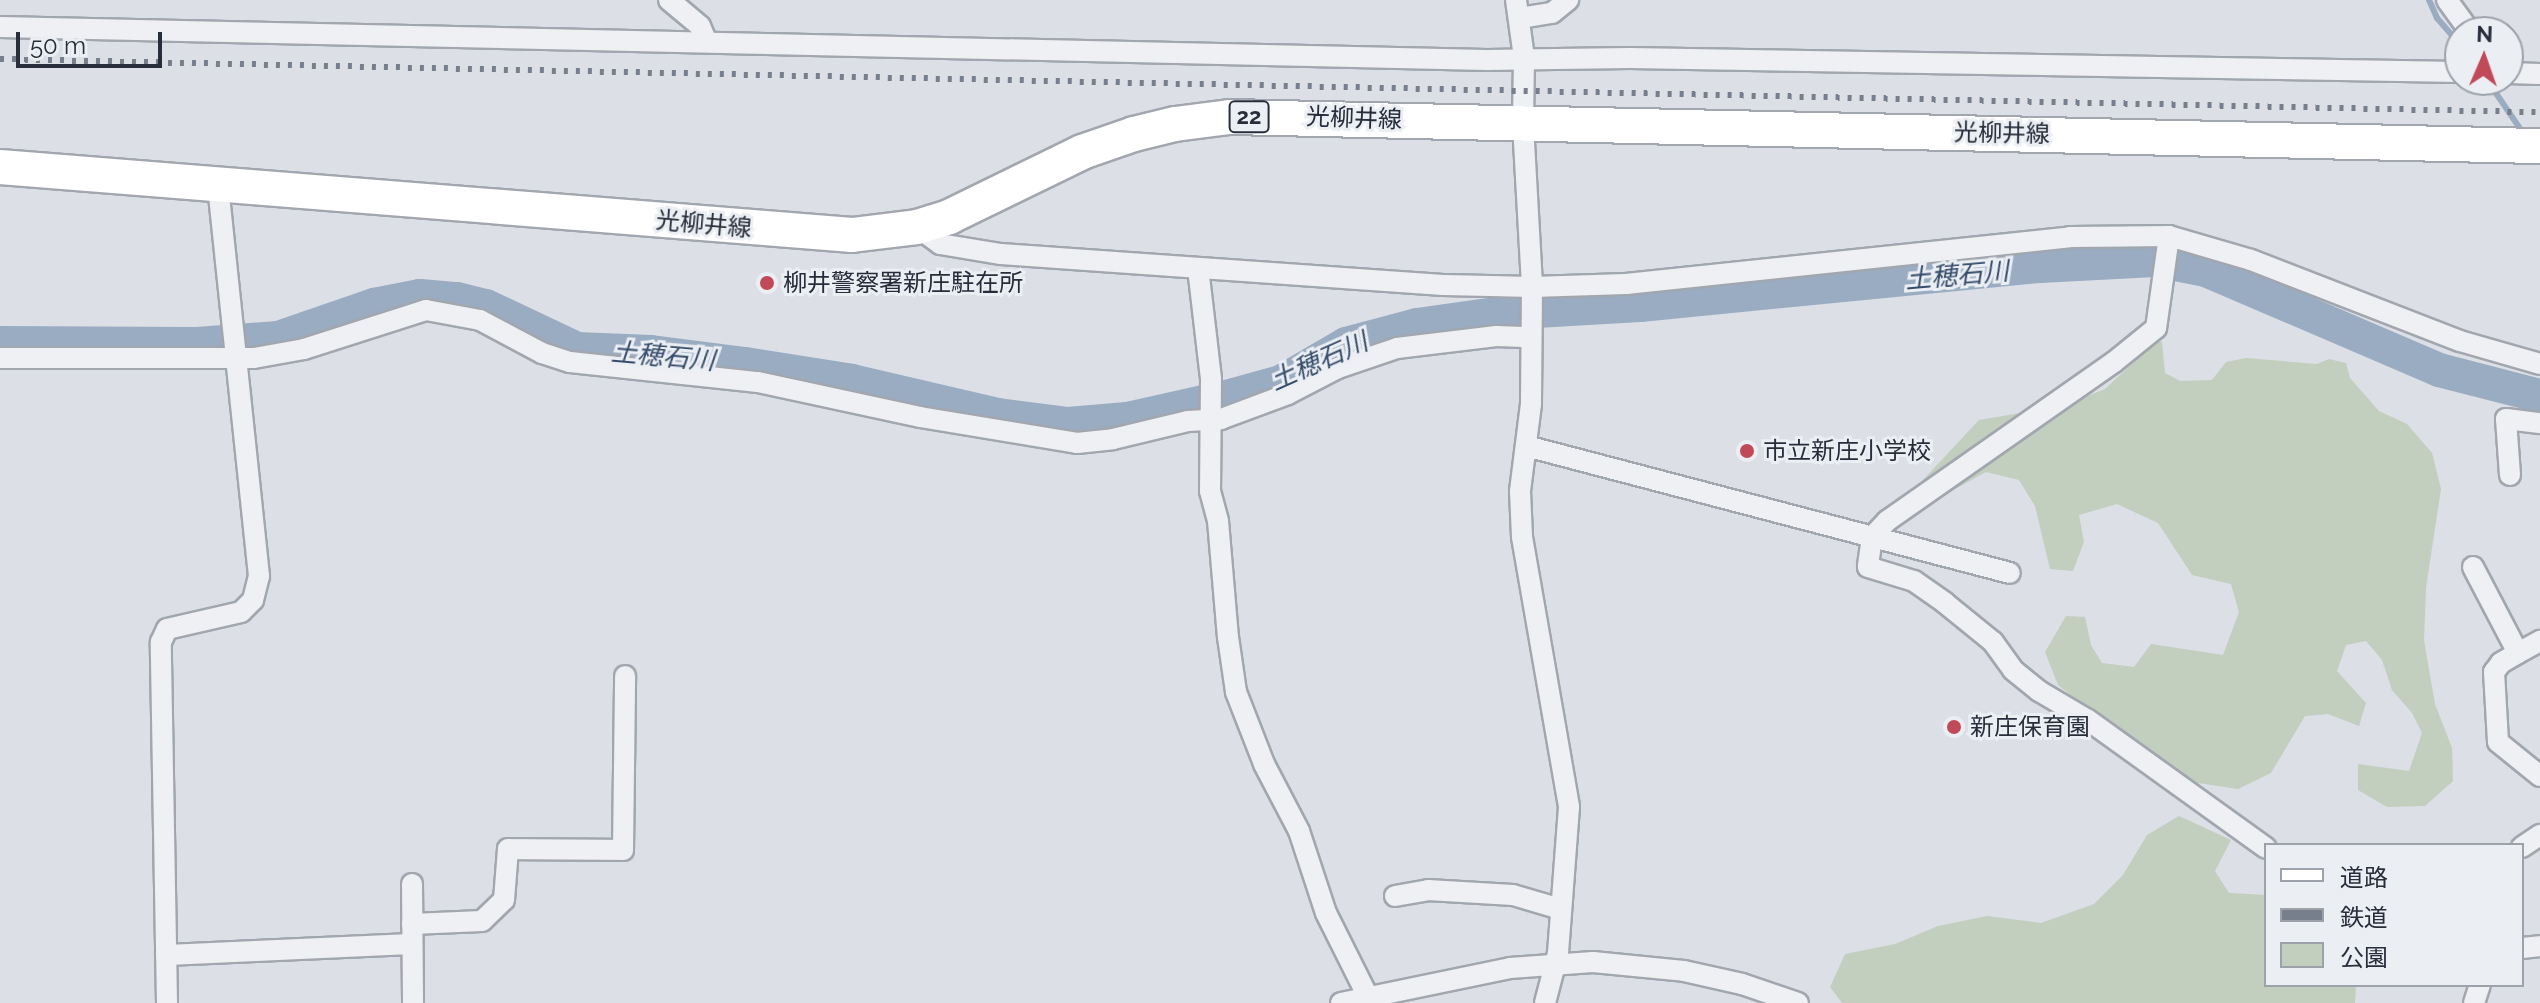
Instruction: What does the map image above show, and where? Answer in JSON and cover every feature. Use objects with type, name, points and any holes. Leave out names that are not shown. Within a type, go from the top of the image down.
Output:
[{"type":"main road","name":"光柳井線","points":[[0,167],[852,235],[917,227],[949,217],[1082,152],[1175,124],[1284,116],[2531,146]]},
{"type":"street","points":[[669,0],[700,26],[706,40]]},
{"type":"street","points":[[1545,1003],[1555,964],[1569,807],[1567,779],[1522,537],[1520,491],[1526,446],[1531,291],[1523,124],[1524,58],[1518,9],[1552,13],[1568,0]]},
{"type":"street","points":[[0,27],[549,40],[706,40],[969,49],[2444,72]]},
{"type":"street","points":[[167,1003],[161,642],[167,629],[241,612],[253,600],[259,576],[218,183]]},
{"type":"street","points":[[917,227],[940,244],[1001,254],[1531,291],[1626,284],[2070,237],[2169,236],[2202,243],[2251,260],[2460,341],[2540,364]]},
{"type":"street","points":[[2169,236],[2160,316],[2156,328],[2147,338],[1931,487],[1872,537],[1868,567],[1914,581],[1993,642],[2013,670],[2039,691],[2088,720],[2264,847]]},
{"type":"street","points":[[1198,268],[1211,379],[1210,491],[1218,521],[1226,623],[1236,692],[1264,764],[1299,831],[1326,913],[1370,1000]]},
{"type":"street","points":[[0,358],[236,355],[304,349],[426,310],[480,320],[542,353],[570,362],[758,382],[1056,442],[1113,439],[1212,417],[1288,394],[1338,368],[1397,348],[1531,330]]},
{"type":"street","points":[[2510,475],[2506,419],[2540,423]]},
{"type":"street","points":[[1526,446],[2010,573]]},
{"type":"street","points":[[2473,567],[2518,653]]},
{"type":"street","points":[[2540,641],[2501,663],[2494,672],[2498,742],[2540,776]]},
{"type":"street","points":[[166,955],[412,934],[482,921],[504,900],[508,849],[623,850],[625,676]]},
{"type":"street","points":[[412,884],[413,1003]]},
{"type":"street","points":[[1395,896],[1428,890],[1513,895],[1561,909]]},
{"type":"street","points":[[1341,1003],[1370,1000],[1510,968],[1593,962],[1684,971],[1742,984],[1798,1003]]},
{"type":"green space","points":[[2149,339],[2162,342],[2165,373],[2180,381],[2212,380],[2226,362],[2246,358],[2317,364],[2329,359],[2346,363],[2350,378],[2379,411],[2407,424],[2432,453],[2441,489],[2426,588],[2424,640],[2435,704],[2452,748],[2453,781],[2425,806],[2387,807],[2358,790],[2358,764],[2409,771],[2422,733],[2412,713],[2392,690],[2382,660],[2366,641],[2346,645],[2337,671],[2366,703],[2359,726],[2328,714],[2305,716],[2271,773],[2238,789],[2185,781],[2129,742],[2058,685],[2045,652],[2066,616],[2085,617],[2091,645],[2102,663],[2134,667],[2151,644],[2223,655],[2239,612],[2231,584],[2192,575],[2158,523],[2117,504],[2079,515],[2084,542],[2073,571],[2050,569],[2035,506],[2019,480],[1986,472],[1937,499],[1915,494],[1922,481],[1979,420],[2062,406],[2105,389],[2136,360]]},
{"type":"green space","points":[[2179,816],[2231,840],[2215,871],[2229,893],[2264,895],[2264,987],[2356,987],[2355,1003],[1842,1003],[1830,987],[1845,954],[1895,944],[1938,926],[1987,916],[2041,923],[2094,904],[2123,875],[2147,835]]},
{"type":"waterway","points":[[2429,0],[2444,26]]},
{"type":"waterway","points":[[2498,96],[2523,133]]},
{"type":"waterway","name":"土穂石川","points":[[0,343],[197,344],[278,338],[374,305],[420,296],[457,299],[486,306],[577,349],[651,352],[745,364],[852,381],[998,415],[1068,424],[1127,419],[1281,382],[1346,344],[1417,325],[1502,313],[1640,305],[2040,266],[2155,260],[2206,270],[2439,370],[2540,396]]},
{"type":"railway","points":[[0,59],[2540,112]]},
{"type":"place","name":"柳井警察署新庄駐在所","points":[[767,283]]},
{"type":"place","name":"市立新庄小学校","points":[[1747,451]]},
{"type":"place","name":"新庄保育園","points":[[1954,727]]}]
